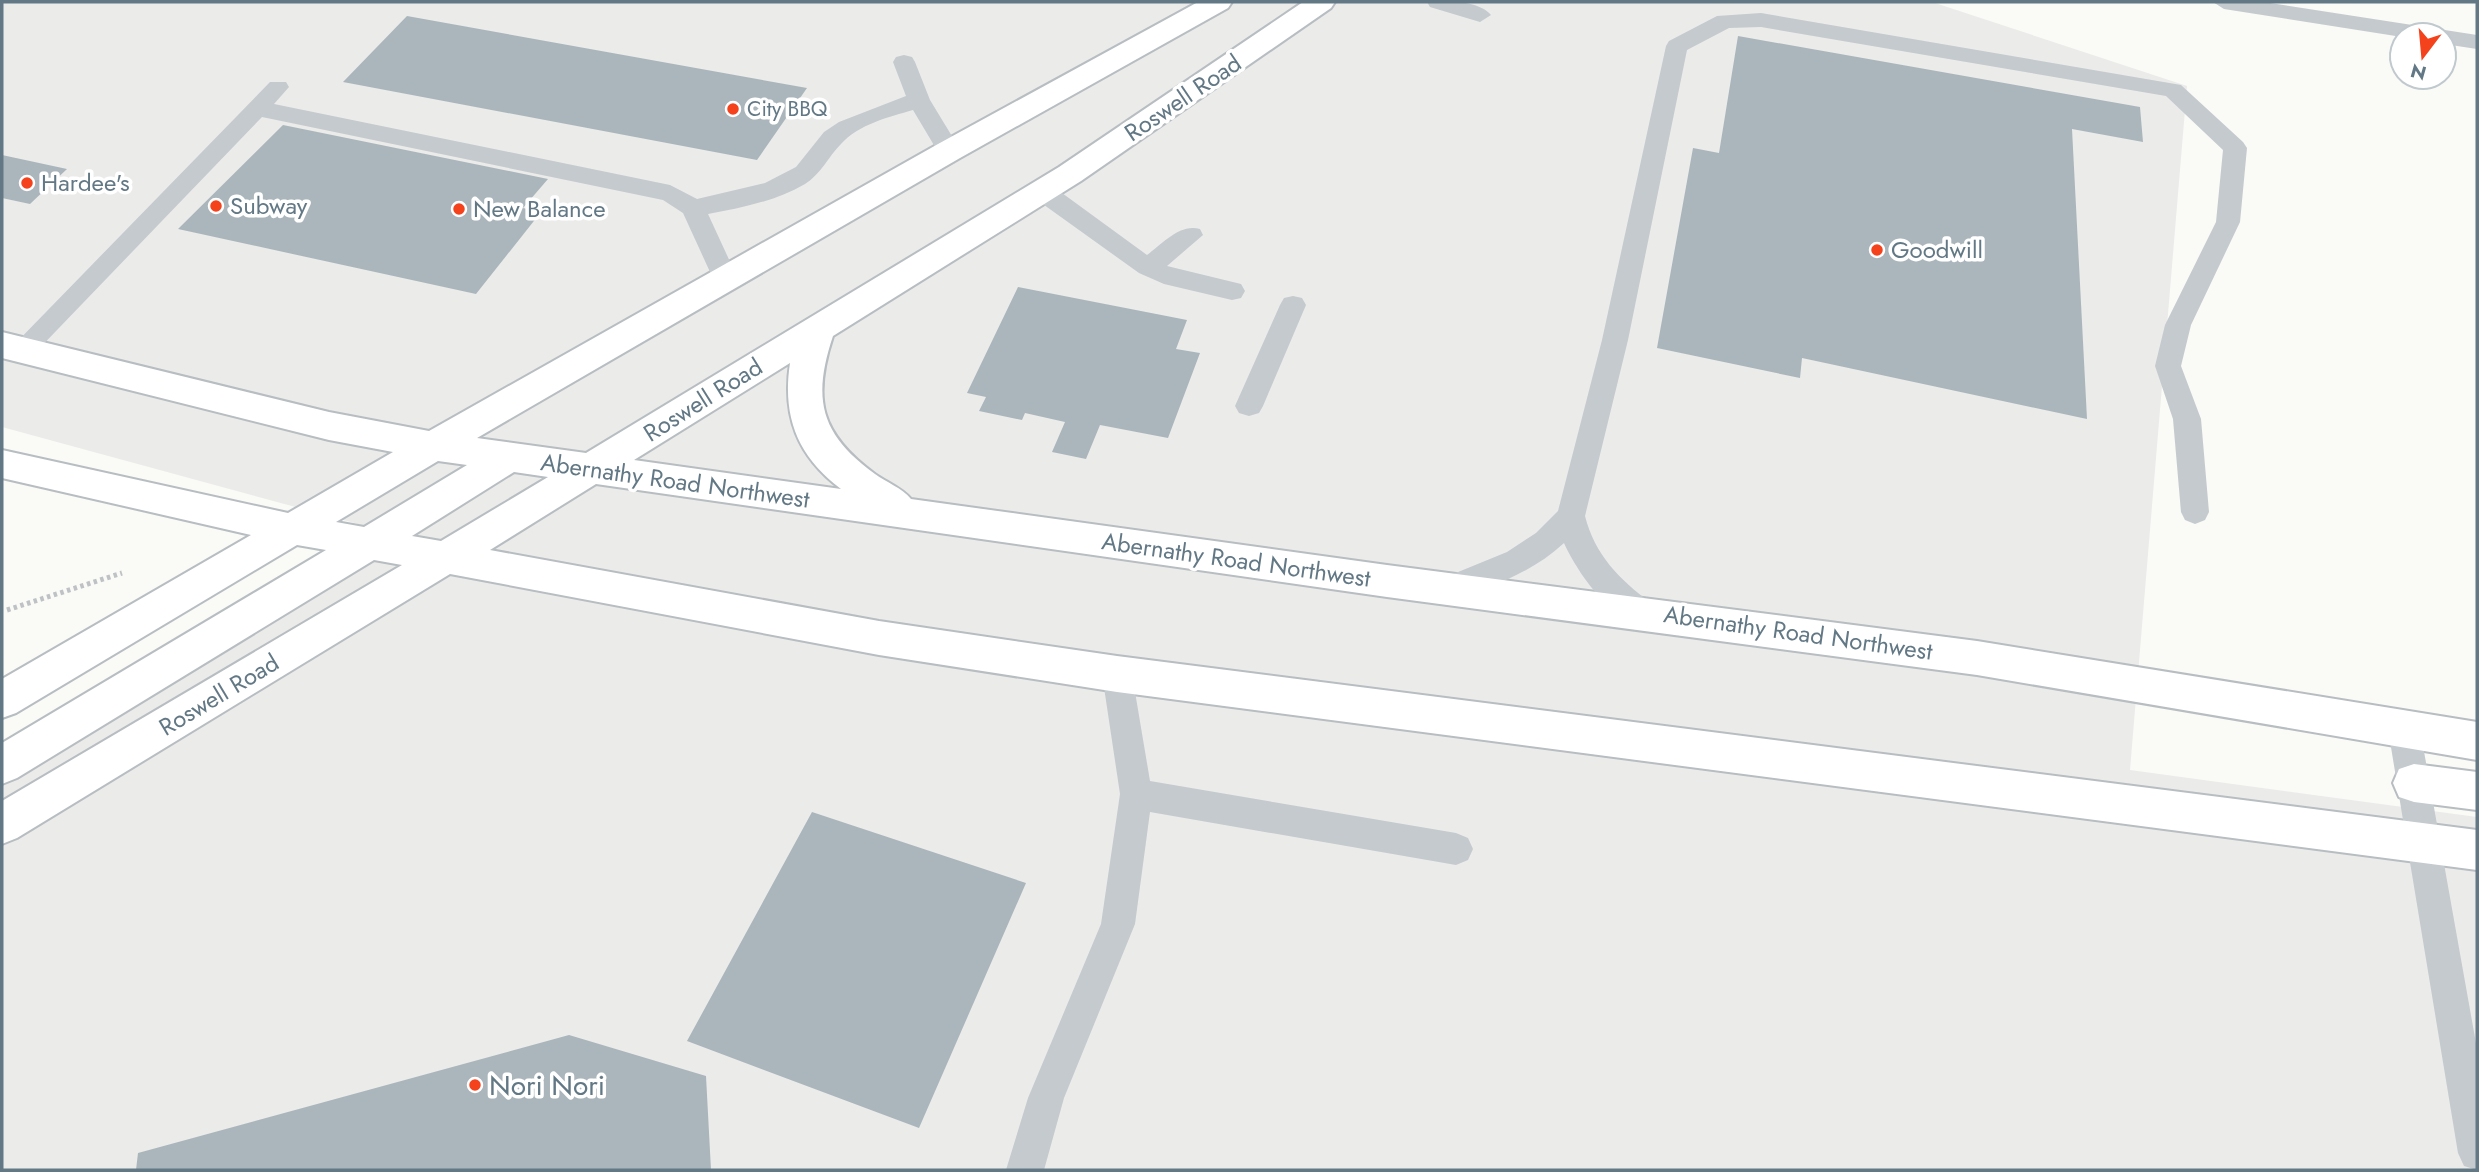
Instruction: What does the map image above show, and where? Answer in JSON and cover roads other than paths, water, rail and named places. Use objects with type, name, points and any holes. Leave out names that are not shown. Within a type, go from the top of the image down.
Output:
[{"type":"main road","points":[[2,700],[433,446],[949,151],[1218,2]]},
{"type":"main road","name":"Roswell Road","points":[[2,824],[591,469],[1042,191],[1321,2]]},
{"type":"main road","points":[[819,329],[804,373],[802,396],[808,425],[824,452],[842,471],[867,490],[911,515]]},
{"type":"main road","name":"Abernathy Road Northwest","points":[[12,347],[329,426],[433,446],[911,515],[1977,658],[2477,741]]},
{"type":"main road","points":[[2,765],[509,457]]},
{"type":"main road","points":[[2,464],[293,529],[879,638],[1116,674],[2477,850]]},
{"type":"main road","points":[[2414,783],[2477,791]]},
{"type":"lane","points":[[1438,2],[1480,15]]},
{"type":"lane","points":[[2224,2],[2388,28]]},
{"type":"lane","points":[[1640,612],[1618,595],[1584,558],[1574,536],[1571,516],[1615,340],[1677,46],[1725,21],[1761,20],[2173,90],[2235,148],[2228,222],[2178,325],[2168,366],[2187,419],[2195,512]]},
{"type":"lane","points":[[2458,39],[2477,42]]},
{"type":"lane","points":[[904,62],[919,100],[949,151]]},
{"type":"lane","points":[[12,347],[111,265],[206,158],[278,87]]},
{"type":"lane","points":[[694,208],[736,201],[799,176],[838,133],[869,117],[919,100]]},
{"type":"lane","points":[[257,108],[670,193],[694,208],[725,279]]},
{"type":"lane","points":[[1042,191],[1133,259],[1148,267],[1164,275],[1232,291]]},
{"type":"lane","points":[[1148,267],[1191,235]]},
{"type":"lane","points":[[1250,406],[1293,305]]},
{"type":"lane","points":[[1452,588],[1503,570],[1538,550],[1571,516]]},
{"type":"lane","points":[[1025,1170],[1046,1098],[1118,924],[1136,794],[1116,674]]},
{"type":"lane","points":[[2404,729],[2477,1153]]},
{"type":"lane","points":[[1136,794],[1456,849]]},
{"type":"place","name":"City BBQ","points":[[733,109]]},
{"type":"place","name":"Hardee's","points":[[27,183]]},
{"type":"place","name":"Subway","points":[[216,206]]},
{"type":"place","name":"New Balance","points":[[459,209]]},
{"type":"place","name":"Goodwill","points":[[1877,250]]},
{"type":"place","name":"Nori Nori","points":[[475,1085]]}]
